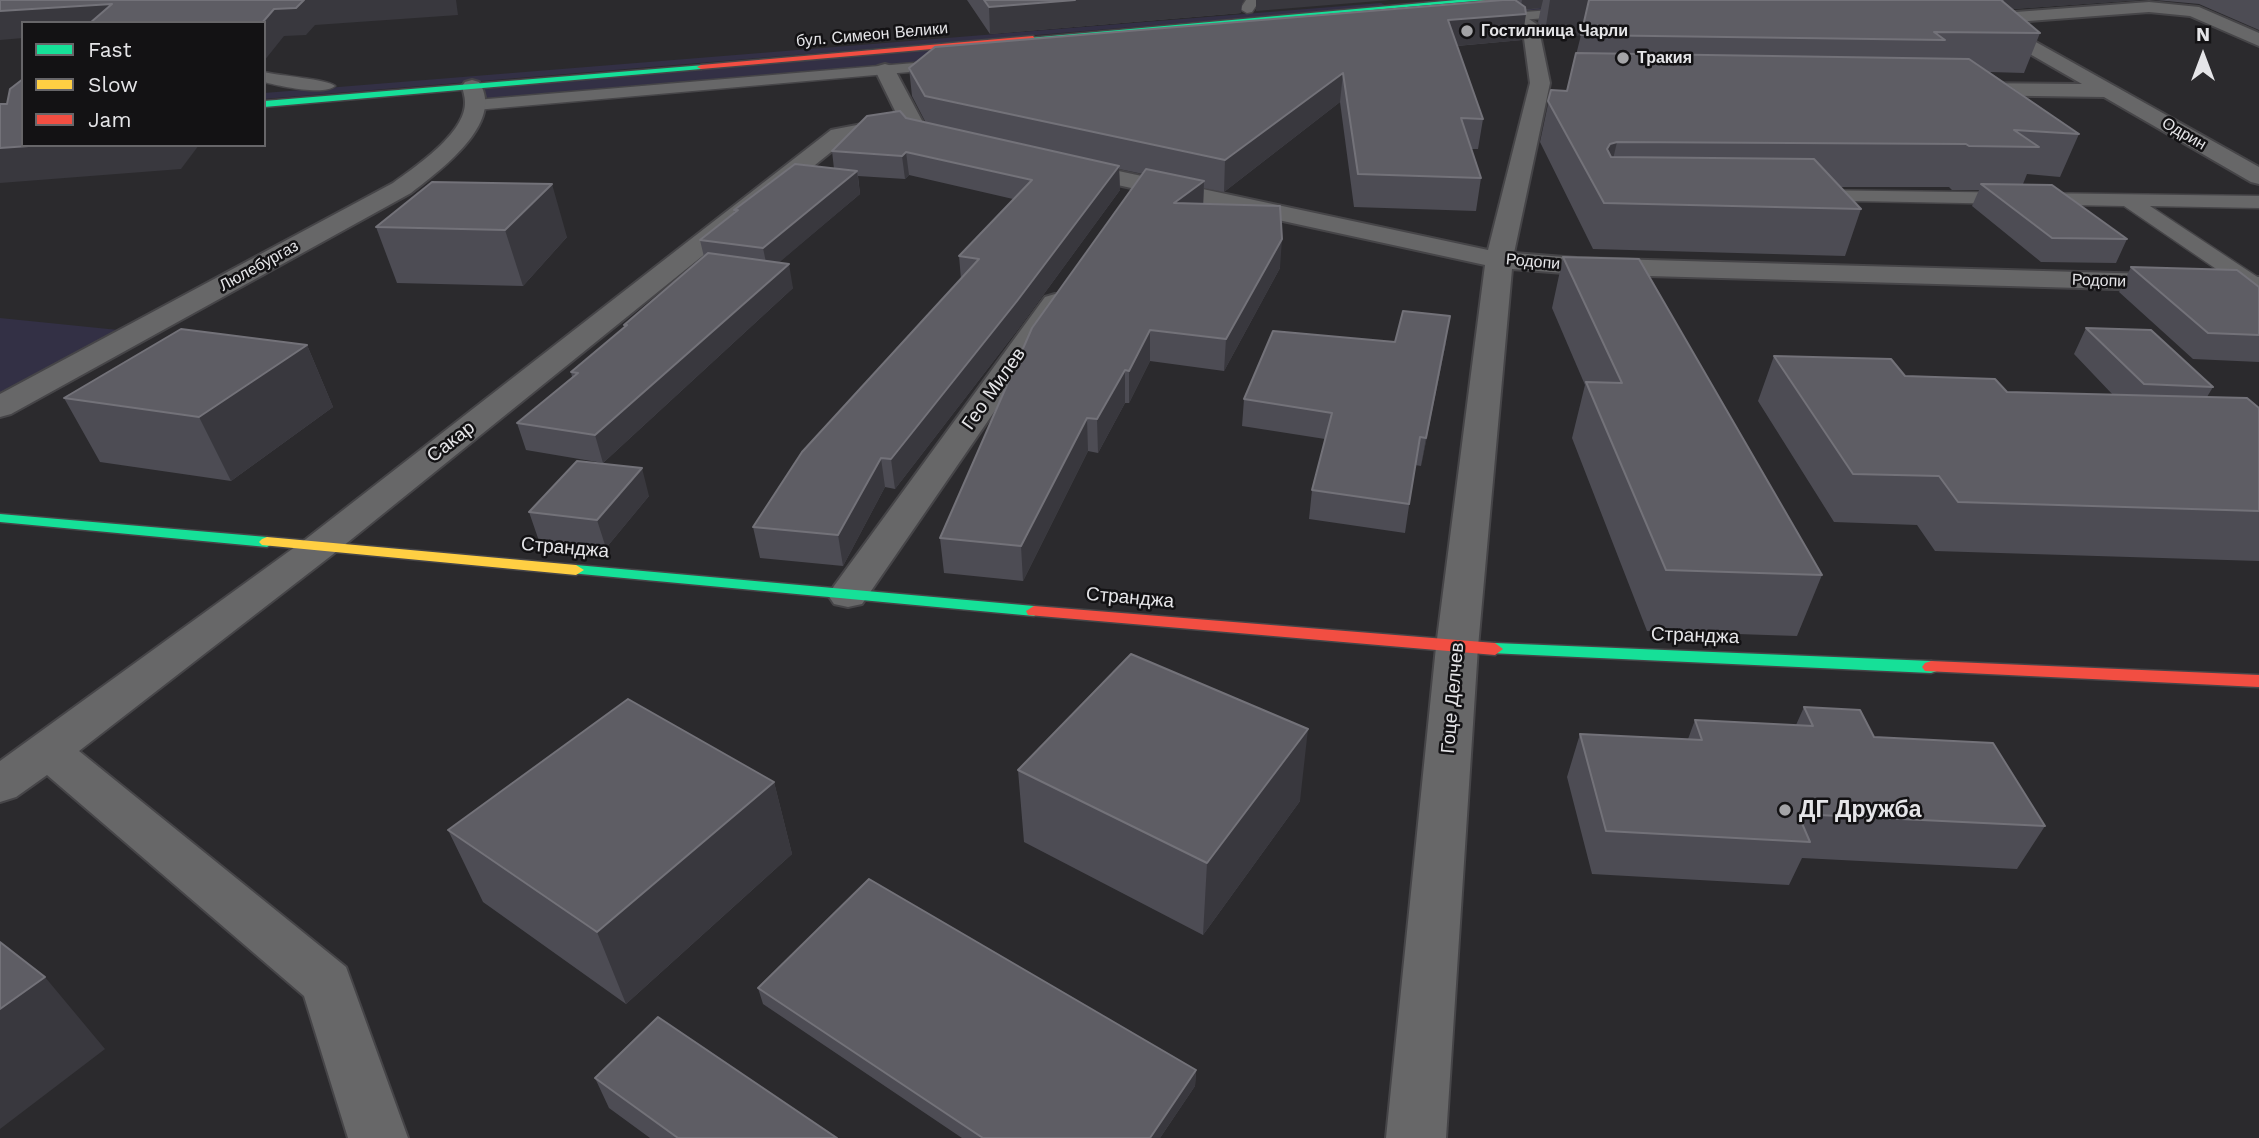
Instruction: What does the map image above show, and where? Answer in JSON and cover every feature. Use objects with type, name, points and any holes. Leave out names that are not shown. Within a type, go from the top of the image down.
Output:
[{"type":"main road","name":"бул. Симеон Велики","points":[[266,91],[1250,5],[1360,0]]},
{"type":"main road","name":"бул. Симеон Велики","points":[[266,104],[474,96],[1482,0]]},
{"type":"main road","name":"Странджа","points":[[0,518],[1457,647],[2259,681]]},
{"type":"street","points":[[1488,0],[1516,17]]},
{"type":"street","name":"Одрин","points":[[2259,40],[2193,11],[2171,8],[2148,7],[1982,19],[2259,177]]},
{"type":"street","name":"Гоце Делчев","points":[[1416,1138],[1457,647],[1499,260],[1547,83],[1532,29],[1516,17]]},
{"type":"street","points":[[885,70],[917,133],[969,145]]},
{"type":"street","points":[[1942,89],[2109,91]]},
{"type":"street","name":"Люлебургаз","points":[[0,407],[402,188],[440,160],[462,135],[474,96]]},
{"type":"street","name":"Сакар","points":[[0,785],[111,707],[318,547],[839,135],[910,122]]},
{"type":"street","name":"Родопи","points":[[1048,163],[1131,195],[1499,260],[1577,266],[2257,285]]},
{"type":"street","name":"Гео Милев","points":[[848,595],[1068,284]]},
{"type":"street","points":[[49,751],[327,984],[378,1138]]},
{"type":"lane","points":[[1475,20],[1598,10]]},
{"type":"lane","points":[[474,96],[967,63]]},
{"type":"lane","points":[[266,78],[281,82],[327,86]]},
{"type":"lane","points":[[1786,196],[2259,202]]},
{"type":"lane","points":[[2128,200],[2257,285]]},
{"type":"shaded area","points":[[1482,0],[1721,0],[476,105],[472,87]]},
{"type":"shaded area","points":[[1381,3],[1387,6],[266,99],[266,93]]},
{"type":"shaded area","points":[[0,318],[138,332],[0,407]]},
{"type":"building","points":[[0,0],[304,0],[296,8],[274,9],[264,21],[92,21],[112,4],[0,11]]},
{"type":"building","points":[[984,0],[1075,0],[989,7]]},
{"type":"building","points":[[1515,0],[1525,7],[1526,14],[1448,20],[1483,119],[1461,118],[1481,178],[1358,174],[1343,73],[1225,160],[925,96],[909,68],[935,47]]},
{"type":"building","points":[[1589,0],[2001,0],[2040,33],[1934,32],[1945,40],[1581,35]]},
{"type":"building","points":[[1576,53],[1969,59],[2079,134],[2014,130],[2039,147],[1966,144],[1617,142],[1610,144],[1607,149],[1611,157],[1814,159],[1861,209],[1604,203],[1548,101],[1551,90],[1567,91]]},
{"type":"building","points":[[21,81],[21,147],[0,148],[0,104],[7,104],[10,89]]},
{"type":"building","points":[[900,111],[906,118],[1119,166],[1017,301],[891,459],[881,458],[838,535],[753,527],[802,452],[979,259],[959,256],[1032,180],[906,152],[902,156],[832,151],[867,116]]},
{"type":"building","points":[[795,164],[857,171],[763,248],[700,240],[738,210],[734,210]]},
{"type":"building","points":[[1146,169],[1204,181],[1174,203],[1280,206],[1282,239],[1226,339],[1150,330],[1129,371],[1125,370],[1097,419],[1087,418],[1021,546],[940,538],[1032,328]]},
{"type":"building","points":[[432,182],[552,184],[505,230],[376,227]]},
{"type":"building","points":[[1981,184],[2052,185],[2127,239],[2052,238]]},
{"type":"building","points":[[708,253],[789,264],[595,435],[517,423],[578,373],[571,372]]},
{"type":"building","points":[[1563,257],[1639,259],[1822,575],[1666,570],[1586,382],[1622,383]]},
{"type":"building","points":[[2131,267],[2237,270],[2259,287],[2259,335],[2208,333]]},
{"type":"building","points":[[1403,311],[1450,316],[1426,438],[1420,437],[1409,504],[1312,490],[1332,413],[1244,399],[1273,331],[1395,342]]},
{"type":"building","points":[[2086,328],[2151,330],[2213,387],[2144,384]]},
{"type":"building","points":[[181,329],[307,345],[199,417],[64,398]]},
{"type":"building","points":[[1774,356],[1891,359],[1905,376],[1995,379],[2007,392],[2247,398],[2259,408],[2259,511],[1958,502],[1939,476],[1853,474]]},
{"type":"building","points":[[577,461],[642,468],[597,520],[529,512]]},
{"type":"building","points":[[1131,654],[1308,729],[1207,863],[1018,770]]},
{"type":"building","points":[[628,699],[774,782],[597,932],[448,830]]},
{"type":"building","points":[[1804,707],[1860,710],[1874,737],[1993,743],[2045,826],[1798,814],[1810,842],[1606,831],[1580,734],[1702,740],[1695,720],[1813,726]]},
{"type":"building","points":[[869,879],[1196,1070],[1150,1138],[983,1138],[758,988]]},
{"type":"building","points":[[0,942],[45,977],[0,1009]]},
{"type":"building","points":[[658,1017],[837,1138],[678,1138],[595,1078]]},
{"type":"traffic: fast","points":[[1033,38],[1482,0]]},
{"type":"traffic: fast","points":[[266,104],[701,67]]},
{"type":"traffic: fast","points":[[0,518],[267,542]]},
{"type":"traffic: fast","points":[[576,570],[1034,611]]},
{"type":"traffic: fast","points":[[1495,649],[1931,667]]},
{"type":"traffic: slow","points":[[267,542],[576,570]]},
{"type":"traffic: jam","points":[[701,67],[1033,38]]},
{"type":"traffic: jam","points":[[1034,611],[1495,649]]},
{"type":"traffic: jam","points":[[1931,667],[2259,681]]},
{"type":"place","name":"Гостилница Чарли","points":[[1467,31]]},
{"type":"place","name":"Тракия","points":[[1623,58]]},
{"type":"place","name":"ДГ Дружба","points":[[1785,810]]}]
